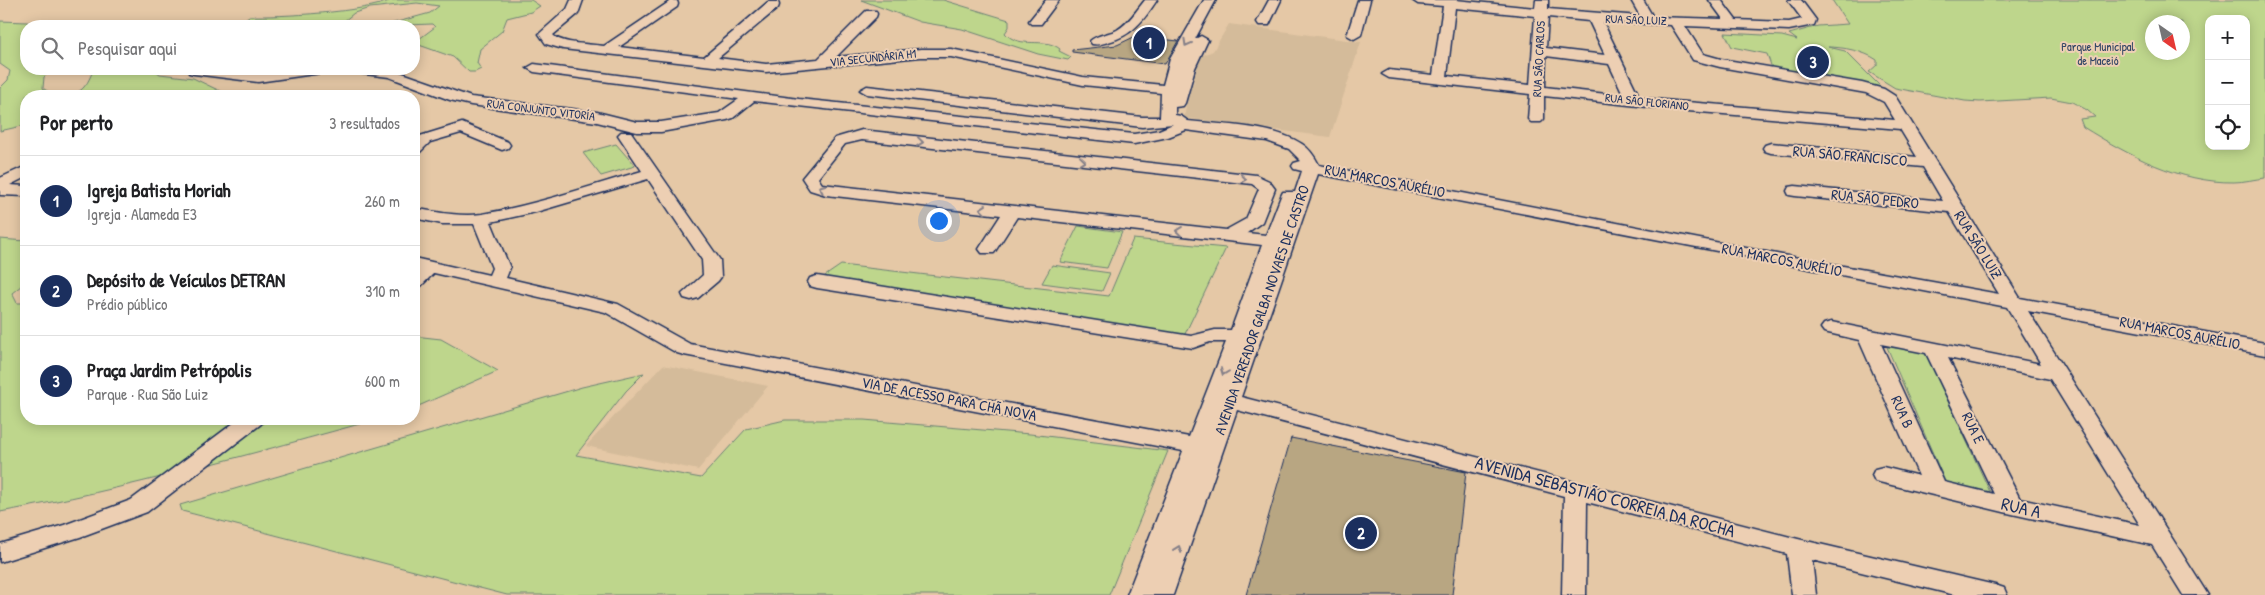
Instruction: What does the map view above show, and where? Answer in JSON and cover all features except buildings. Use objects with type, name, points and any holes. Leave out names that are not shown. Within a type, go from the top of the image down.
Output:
[{"type":"street","name":"VIA SECUNDÁRIA H1","points":[[577,0],[573,11],[546,34],[551,41],[563,45],[766,68],[921,53],[951,53],[1069,78],[1175,90]]},
{"type":"street","points":[[1036,21],[1052,0]]},
{"type":"street","points":[[1097,41],[1111,38],[1130,29],[1151,0]]},
{"type":"street","points":[[534,68],[752,96],[1134,139],[1163,134],[1176,123],[1175,90],[1178,59],[1210,0]]},
{"type":"street","points":[[1175,90],[1188,68],[1220,0]]},
{"type":"street","points":[[1264,22],[1275,0]]},
{"type":"street","points":[[1354,35],[1364,0]]},
{"type":"street","name":"RUA SÃO LUIZ","points":[[1418,0],[1542,6],[1594,18],[1789,26],[1809,22],[1810,20],[1794,0]]},
{"type":"street","points":[[1637,0],[1649,20]]},
{"type":"street","points":[[1715,0],[1732,23]]},
{"type":"street","points":[[1440,79],[1450,2]]},
{"type":"street","points":[[608,50],[672,4]]},
{"type":"street","points":[[707,61],[773,5]]},
{"type":"street","name":"RUA SÃO CARLOS","points":[[1536,119],[1538,50],[1542,6]]},
{"type":"street","points":[[821,64],[871,14]]},
{"type":"street","points":[[1594,18],[1634,101]]},
{"type":"street","name":"RUA SÃO LUIZ","points":[[1675,21],[1698,57],[1720,63],[1880,92],[1892,100],[1905,125],[2057,374],[2196,595]]},
{"type":"street","points":[[1538,50],[1613,60]]},
{"type":"street","name":"RUA SÃO FLORIANO","points":[[1389,74],[1634,101],[1905,125]]},
{"type":"street","points":[[234,75],[258,78],[279,75]]},
{"type":"street","name":"RUA CONJUNTO VITORÍA","points":[[396,75],[471,101],[597,117],[638,127],[661,127],[728,115]]},
{"type":"street","name":"AVENIDA VEREADOR GALBA NOVAES DE CASTRO","points":[[866,90],[1133,121],[1176,123],[1273,146],[1306,166]]},
{"type":"street","points":[[728,115],[752,96]]},
{"type":"street","points":[[420,144],[425,139],[462,128],[502,145]]},
{"type":"street","points":[[626,135],[711,260],[712,277],[691,294]]},
{"type":"street","points":[[1227,237],[1253,222],[1267,189],[1263,184],[1256,180],[862,136],[840,141],[810,178],[816,187],[826,190],[1227,237],[1272,241]]},
{"type":"street","name":"RUA SÃO FRANCISCO","points":[[1771,148],[1929,163]]},
{"type":"street","name":"AVENIDA VEREADOR GALBA NOVAES DE CASTRO","points":[[1223,399],[1238,337],[1272,241],[1306,166]]},
{"type":"street","name":"AVENIDA VEREADOR GALBA NOVAES DE CASTRO","points":[[1139,595],[1205,447],[1306,166]]},
{"type":"street","name":"RUA MARCOS AURÉLIO","points":[[1306,166],[1782,260],[1970,295],[2013,301],[2265,349]]},
{"type":"street","points":[[0,184],[20,174]]},
{"type":"street","points":[[420,214],[442,219],[481,220],[652,174]]},
{"type":"street","points":[[0,190],[20,191]]},
{"type":"street","name":"RUA SÃO PEDRO","points":[[1795,191],[1954,206]]},
{"type":"street","points":[[988,249],[1012,212]]},
{"type":"street","points":[[481,220],[501,268],[500,274],[494,280]]},
{"type":"street","points":[[422,264],[611,308],[684,349]]},
{"type":"street","points":[[817,282],[930,298],[1088,327],[1193,342],[1205,337],[1223,335],[1238,337]]},
{"type":"street","points":[[1831,328],[2057,374]]},
{"type":"street","name":"RUA B","points":[[1868,337],[1936,488]]},
{"type":"street","name":"VIA DE ACESSO PARA CHÃ NOVA","points":[[684,349],[1205,447]]},
{"type":"street","name":"RUA E","points":[[1934,350],[2012,506]]},
{"type":"street","name":"AVENIDA SEBASTIÃO CORREIA DA ROCHA","points":[[1223,399],[1576,489],[1798,548],[1938,588],[1995,595]]},
{"type":"street","points":[[0,553],[139,506],[245,425]]},
{"type":"street","name":"AVENIDA VEREADOR GALBA NOVAES DE CASTRO","points":[[1161,595],[1205,447]]},
{"type":"street","name":"RUA A","points":[[1883,475],[2012,506],[2160,538]]},
{"type":"street","points":[[1574,595],[1576,489]]},
{"type":"street","points":[[1798,548],[1804,595]]},
{"type":"shaded area","points":[[1229,24],[1361,42],[1330,137],[1184,118],[1189,89],[1194,82],[1191,76],[1201,56],[1213,51]]},
{"type":"shaded area","points":[[663,365],[768,386],[698,470],[586,446]]},
{"type":"green space","points":[[391,0],[531,0],[540,6],[531,12],[507,18],[502,31],[480,49],[477,63],[481,69],[475,72],[469,72],[453,57],[420,45],[420,38],[435,27],[432,24],[420,24],[420,20],[405,20],[430,13],[439,6],[417,3],[370,8],[354,13],[345,20],[244,20],[249,16],[301,15],[344,11]]},
{"type":"green space","points":[[861,0],[943,0],[1009,20],[1009,27],[1005,33],[1011,38],[1018,41],[1054,45],[1060,49],[1059,51],[1071,57],[1068,60],[1038,54],[962,29],[920,22]]},
{"type":"green space","name":"Parque Municipal de Maceió","points":[[1832,0],[2265,0],[2265,178],[2238,182],[2214,181],[2194,178],[2155,165],[2118,148],[2083,127],[2080,119],[2095,117],[2072,102],[2051,98],[1980,102],[1965,101],[1895,88],[1869,72],[1877,65],[1877,60],[1853,50],[1828,47],[1845,51],[1881,87],[1773,71],[1767,54],[1732,47],[1725,33],[1782,36],[1797,40],[1789,34],[1818,26],[1848,24]]},
{"type":"green space","points":[[0,21],[20,22],[20,75],[46,75],[43,88],[46,90],[20,90],[20,126],[0,131],[0,88],[8,80],[10,71],[0,64]]},
{"type":"green space","points":[[91,75],[168,75],[193,78],[218,90],[81,90]]},
{"type":"green space","points":[[616,144],[635,166],[601,176],[583,153]]},
{"type":"green space","points":[[1078,226],[1122,232],[1107,268],[1060,262]]},
{"type":"green space","points":[[0,239],[20,241],[20,287],[12,293],[17,303],[20,303],[20,425],[356,425],[95,493],[0,512]]},
{"type":"green space","points":[[1133,239],[1226,248],[1184,336],[822,278],[841,265],[1109,296]]},
{"type":"green space","points":[[1052,265],[1110,273],[1102,291],[1042,283]]},
{"type":"green space","points":[[420,337],[441,339],[498,371],[420,405]]},
{"type":"green space","points":[[1887,347],[1925,351],[1990,492],[1947,486]]},
{"type":"green space","points":[[644,373],[626,391],[576,455],[701,478],[746,429],[785,420],[864,420],[1030,434],[1168,451],[1109,595],[507,595],[182,511],[180,505],[582,387]]},
{"type":"place","name":"Igreja Batista Moriah","points":[[1149,43]]},
{"type":"place","name":"Praça Jardim Petrópolis","points":[[1813,62]]},
{"type":"place","name":"Depósito de Veículos DETRAN","points":[[1361,533]]}]
